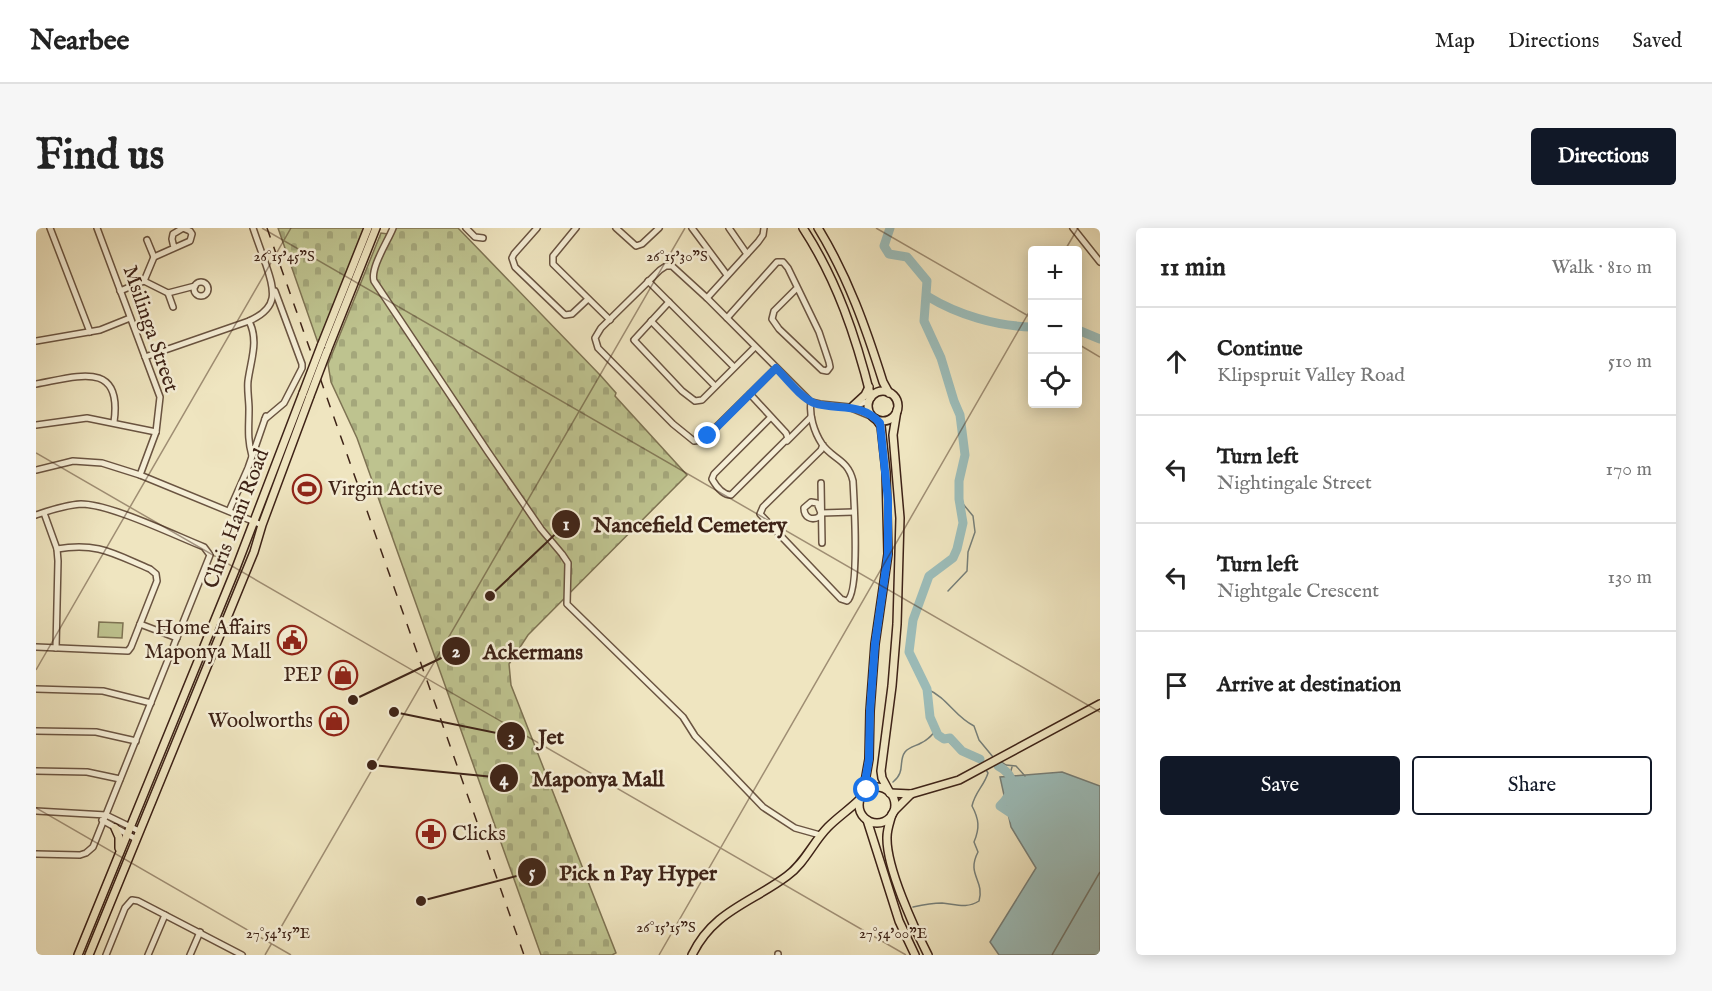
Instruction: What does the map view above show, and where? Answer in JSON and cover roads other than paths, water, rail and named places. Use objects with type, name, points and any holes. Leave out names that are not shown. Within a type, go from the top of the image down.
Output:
[{"type":"main road","name":"Chris Hani Road","points":[[78,955],[306,395],[368,228]]},
{"type":"main road","name":"Chris Hani Road","points":[[324,348],[376,228]]},
{"type":"main road","points":[[803,228],[836,289],[849,320],[869,387],[868,409],[881,426],[886,472],[888,554],[875,644],[869,759],[859,808],[865,818],[899,921],[915,955]]},
{"type":"main road","points":[[818,228],[844,274],[883,382],[896,400],[897,410],[893,428],[900,518],[897,624],[881,771],[882,778],[895,803],[887,830],[887,848],[900,891],[917,935],[928,955]]},
{"type":"main road","points":[[851,406],[862,399],[869,387]]},
{"type":"main road","points":[[870,399],[881,391],[890,393]]},
{"type":"main road","name":"Chris Hani Road","points":[[89,955],[250,561],[306,395]]},
{"type":"main road","points":[[874,418],[888,420],[897,410]]},
{"type":"main road","points":[[692,955],[716,922],[735,907],[787,876],[806,857],[820,835],[872,788],[878,787],[890,793],[911,794],[959,780],[1100,704]]},
{"type":"main road","points":[[842,815],[856,815],[880,823],[911,794]]},
{"type":"main road","points":[[115,828],[120,840],[118,857]]},
{"type":"street","points":[[50,228],[90,332]]},
{"type":"street","name":"Msilinga Street","points":[[97,228],[160,397],[156,432],[140,475]]},
{"type":"street","points":[[229,511],[243,482],[265,417],[284,403],[302,368],[253,228]]},
{"type":"street","points":[[393,228],[376,264],[372,276],[374,281],[488,452],[541,529],[568,563],[567,604],[683,717],[695,736],[763,807],[795,828],[820,835]]},
{"type":"street","points":[[466,228],[475,237],[483,238]]},
{"type":"street","points":[[537,228],[514,254],[512,258],[515,267],[565,315],[572,314],[588,299]]},
{"type":"street","points":[[576,228],[556,249],[553,264],[610,320]]},
{"type":"street","points":[[616,228],[636,246],[642,244],[657,228]]},
{"type":"street","points":[[692,228],[728,275]]},
{"type":"street","points":[[729,228],[747,254]]},
{"type":"street","points":[[707,298],[763,235],[764,228]]},
{"type":"street","points":[[1073,228],[1100,262]]},
{"type":"street","points":[[147,240],[154,257]]},
{"type":"street","points":[[120,291],[144,281],[154,257],[174,248]]},
{"type":"street","points":[[727,318],[780,261],[786,264],[819,332],[829,362],[830,367],[827,371],[822,370],[779,329],[772,319],[774,311],[797,288]]},
{"type":"street","points":[[776,368],[703,440],[698,442],[690,440],[598,348],[595,341],[596,334],[663,267],[672,266],[812,402],[851,406],[874,418]]},
{"type":"street","points":[[144,281],[168,293],[195,286]]},
{"type":"street","points":[[648,281],[734,367]]},
{"type":"street","points":[[145,357],[249,321],[264,312],[271,304],[273,286]]},
{"type":"street","points":[[168,293],[173,307]]},
{"type":"street","points":[[669,302],[634,340],[644,353],[695,401],[702,400],[755,347]]},
{"type":"street","points":[[36,341],[90,332],[130,318]]},
{"type":"street","points":[[249,321],[255,338],[248,381],[247,439],[252,456]]},
{"type":"street","points":[[651,321],[715,386]]},
{"type":"street","points":[[36,384],[83,376],[104,379],[110,385],[115,403],[114,422]]},
{"type":"street","points":[[750,394],[786,433],[786,441]]},
{"type":"street","points":[[851,406],[870,399]]},
{"type":"street","points":[[812,402],[811,417],[823,445],[850,471],[853,481],[852,595],[846,601],[841,599],[760,514],[763,507],[821,450],[823,445]]},
{"type":"street","points":[[771,417],[714,474],[712,479],[723,492],[731,495],[811,417]]},
{"type":"street","points":[[36,425],[87,418],[156,432]]},
{"type":"street","points":[[36,470],[59,463],[81,460],[102,463],[140,475],[262,525]]},
{"type":"street","points":[[821,483],[822,543]]},
{"type":"street","points":[[36,515],[67,506],[84,504],[108,509],[206,548],[210,555],[93,847],[80,855],[36,854]]},
{"type":"street","points":[[821,513],[854,512]]},
{"type":"street","points":[[44,513],[57,549],[56,648]]},
{"type":"street","points":[[36,647],[126,651],[131,647],[157,581],[156,574],[150,569],[96,548],[74,546],[57,549]]},
{"type":"street","points":[[140,624],[177,638]]},
{"type":"street","points":[[36,688],[103,691],[151,703]]},
{"type":"street","points":[[36,730],[96,732],[136,741]]},
{"type":"street","points":[[36,771],[87,772],[120,779]]},
{"type":"street","points":[[36,811],[76,812],[99,816],[138,835]]},
{"type":"street","points":[[105,819],[115,828],[129,831]]},
{"type":"street","points":[[106,955],[127,903],[132,900],[242,955]]},
{"type":"street","points":[[148,955],[165,915]]},
{"type":"street","points":[[190,955],[200,933]]},
{"type":"water","points":[[1062,772],[1100,786],[1100,955],[999,955],[990,942],[1036,868],[1011,827],[1000,777]]},
{"type":"waterway","points":[[890,228],[884,246],[889,254],[907,257],[927,281],[924,321],[941,358],[960,415],[965,455],[959,481],[963,523],[957,549],[953,558],[929,576],[913,620],[909,652],[927,689],[930,717],[938,735],[944,739],[950,738],[962,751],[980,759]]},
{"type":"waterway","points":[[927,296],[951,309],[978,318],[1028,327]]},
{"type":"waterway","points":[[1082,332],[1100,339]]},
{"type":"waterway","points":[[948,591],[967,571],[968,552],[975,532],[973,516],[959,499]]},
{"type":"waterway","points":[[927,689],[974,726],[979,740],[993,757]]},
{"type":"waterway","points":[[893,782],[901,770],[905,752],[926,741],[936,730]]},
{"type":"waterway","points":[[946,739],[962,751]]},
{"type":"waterway","points":[[1000,761],[1006,765],[1016,766],[1025,776]]},
{"type":"waterway","points":[[998,766],[1009,775],[1012,785],[1011,791],[1000,806],[1012,814],[1014,819]]},
{"type":"waterway","points":[[1007,775],[1010,774],[1012,767]]},
{"type":"waterway","points":[[913,907],[938,903],[965,905],[979,901],[980,888],[974,866],[978,852],[974,842],[978,824],[972,806],[988,773],[985,768]]},
{"type":"railway","points":[[267,228],[524,955]]},
{"type":"place","name":"Virgin Active","points":[[307,489]]},
{"type":"place","name":"Nancefield Cemetery","points":[[490,596]]},
{"type":"place","name":"Home Affairs Maponya Mall","points":[[292,640]]},
{"type":"place","name":"PEP","points":[[343,675]]},
{"type":"place","name":"Ackermans","points":[[353,700]]},
{"type":"place","name":"Jet","points":[[394,712]]},
{"type":"place","name":"Woolworths","points":[[334,721]]},
{"type":"place","name":"Maponya Mall","points":[[372,765]]},
{"type":"place","name":"Clicks","points":[[431,834]]},
{"type":"place","name":"Pick n Pay Hyper","points":[[421,901]]}]
